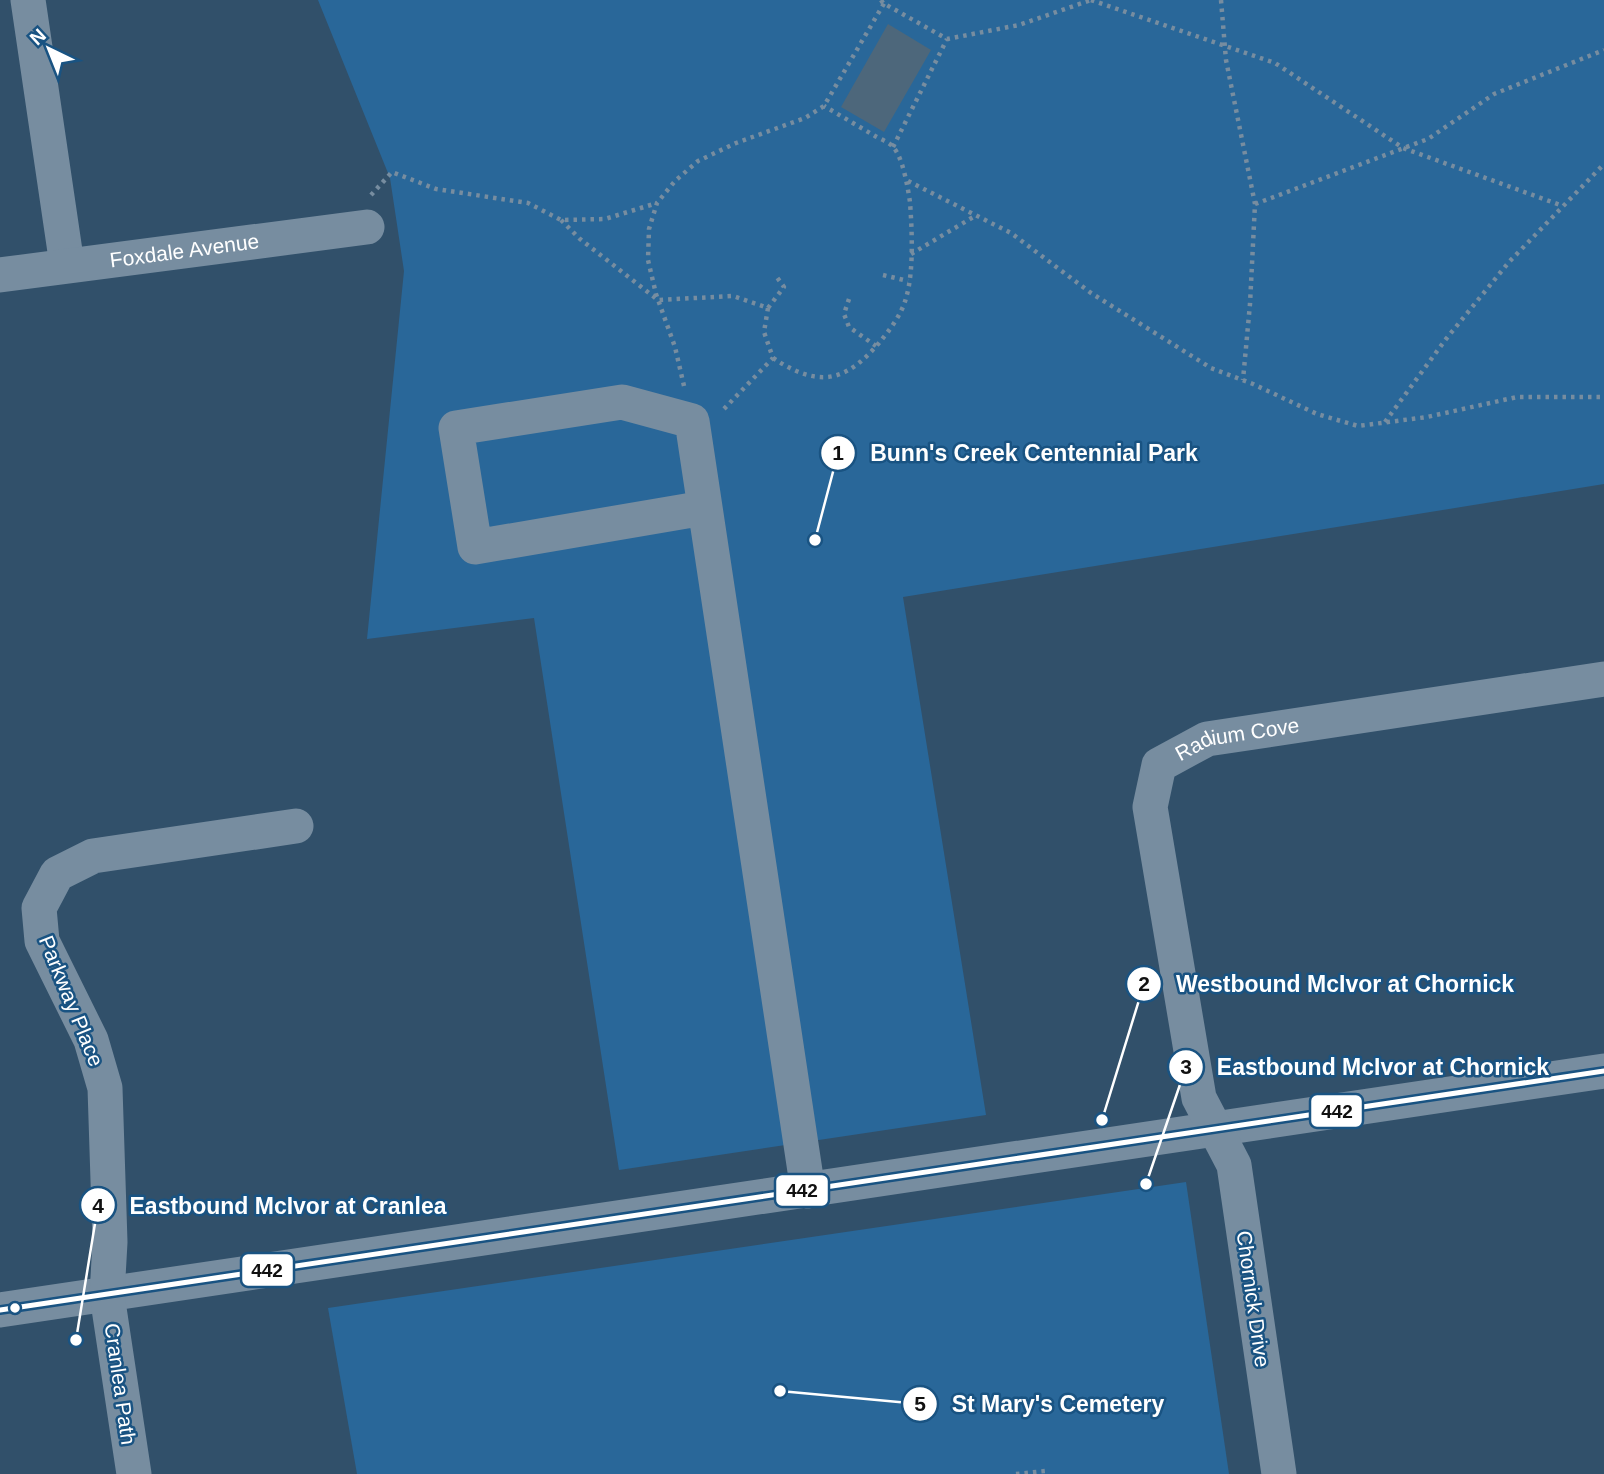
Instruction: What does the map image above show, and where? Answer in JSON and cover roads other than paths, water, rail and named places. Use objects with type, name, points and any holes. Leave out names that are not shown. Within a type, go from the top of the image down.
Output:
[{"type":"street","points":[[29,0],[67,265]]},
{"type":"street","name":"Foxdale Avenue","points":[[0,275],[367,227]]},
{"type":"street","points":[[704,508],[475,547],[456,428],[622,402],[692,421],[808,1191]]},
{"type":"street","name":"Radium Cove","points":[[1215,1128],[1198,1091],[1150,807],[1159,765],[1207,738],[1604,679]]},
{"type":"street","name":"Parkway Place","points":[[107,1295],[110,1242],[105,1088],[91,1040],[43,940],[39,908],[57,874],[93,856],[296,826]]},
{"type":"street","points":[[0,1310],[1604,1071]]},
{"type":"street","name":"Chornick Drive","points":[[1215,1128],[1234,1165],[1279,1474]]},
{"type":"street","name":"Cranlea Path","points":[[107,1295],[134,1474]]},
{"type":"place","name":"Bunn's Creek Centennial Park","points":[[815,540]]},
{"type":"place","name":"Westbound McIvor at Chornick","points":[[1102,1120]]},
{"type":"place","name":"Eastbound McIvor at Chornick","points":[[1146,1184]]},
{"type":"place","name":"Eastbound McIvor at Cranlea","points":[[76,1340]]},
{"type":"place","name":"St Mary's Cemetery","points":[[780,1391]]}]
